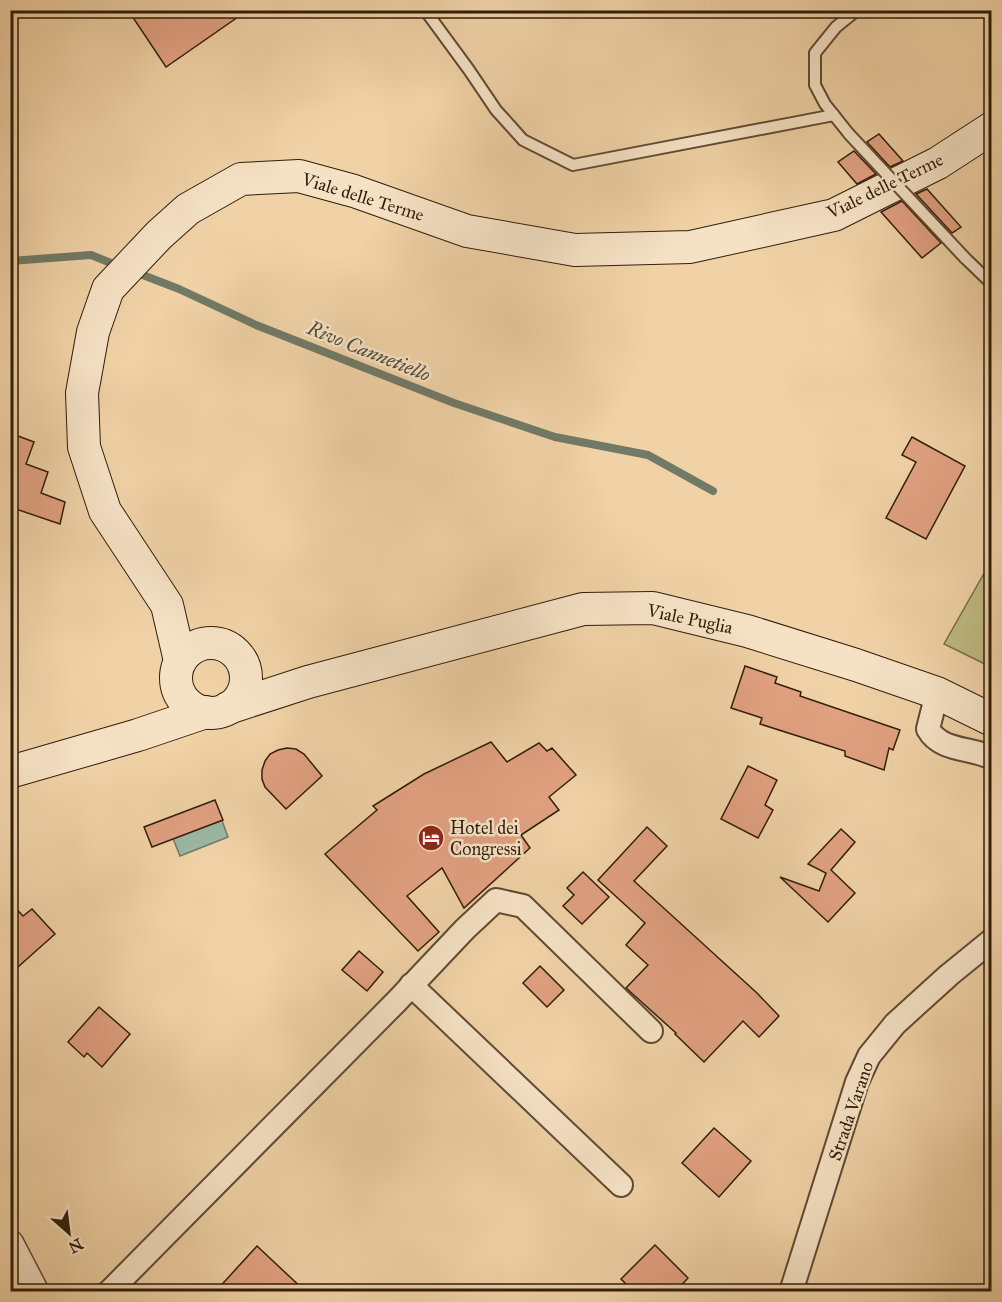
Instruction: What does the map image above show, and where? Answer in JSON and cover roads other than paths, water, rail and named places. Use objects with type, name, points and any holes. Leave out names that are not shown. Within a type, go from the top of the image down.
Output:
[{"type":"main road","name":"Viale delle Terme","points":[[180,661],[168,605],[105,511],[84,447],[82,393],[93,332],[108,289],[159,234],[188,209],[241,179],[299,176],[354,191],[467,231],[565,249],[690,247],[834,215],[938,163],[986,135]]},
{"type":"main road","points":[[168,605],[231,653],[246,681],[237,701],[217,710],[195,709],[186,703],[180,694],[176,683],[177,672],[180,661],[187,652],[209,643],[231,653],[308,682]]},
{"type":"main road","name":"Viale Puglia","points":[[10,772],[308,682],[582,609],[653,608],[747,631],[937,693],[992,720]]},
{"type":"main road","points":[[138,735],[180,694]]},
{"type":"street","points":[[937,693],[928,729],[934,739],[992,758]]},
{"type":"street","points":[[109,1292],[496,900],[523,906],[651,1031]]},
{"type":"street","name":"Strada Varano","points":[[791,1292],[857,1082],[869,1056],[895,1024],[992,940]]},
{"type":"street","points":[[411,985],[621,1185]]},
{"type":"street","points":[[10,1244],[35,1292]]},
{"type":"lane","points":[[424,10],[496,110],[523,140],[573,165],[834,115]]},
{"type":"lane","points":[[857,10],[836,27],[815,53],[815,84],[825,104],[849,134],[992,284]]},
{"type":"waterway","name":"Rivo Cannetiello","points":[[10,261],[91,255],[121,267]]},
{"type":"waterway","name":"Rivo Cannetiello","points":[[135,272],[179,289],[256,325],[454,403],[555,437],[648,455],[713,491]]},
{"type":"place","name":"Hotel dei Congressi","points":[[431,838]]}]
